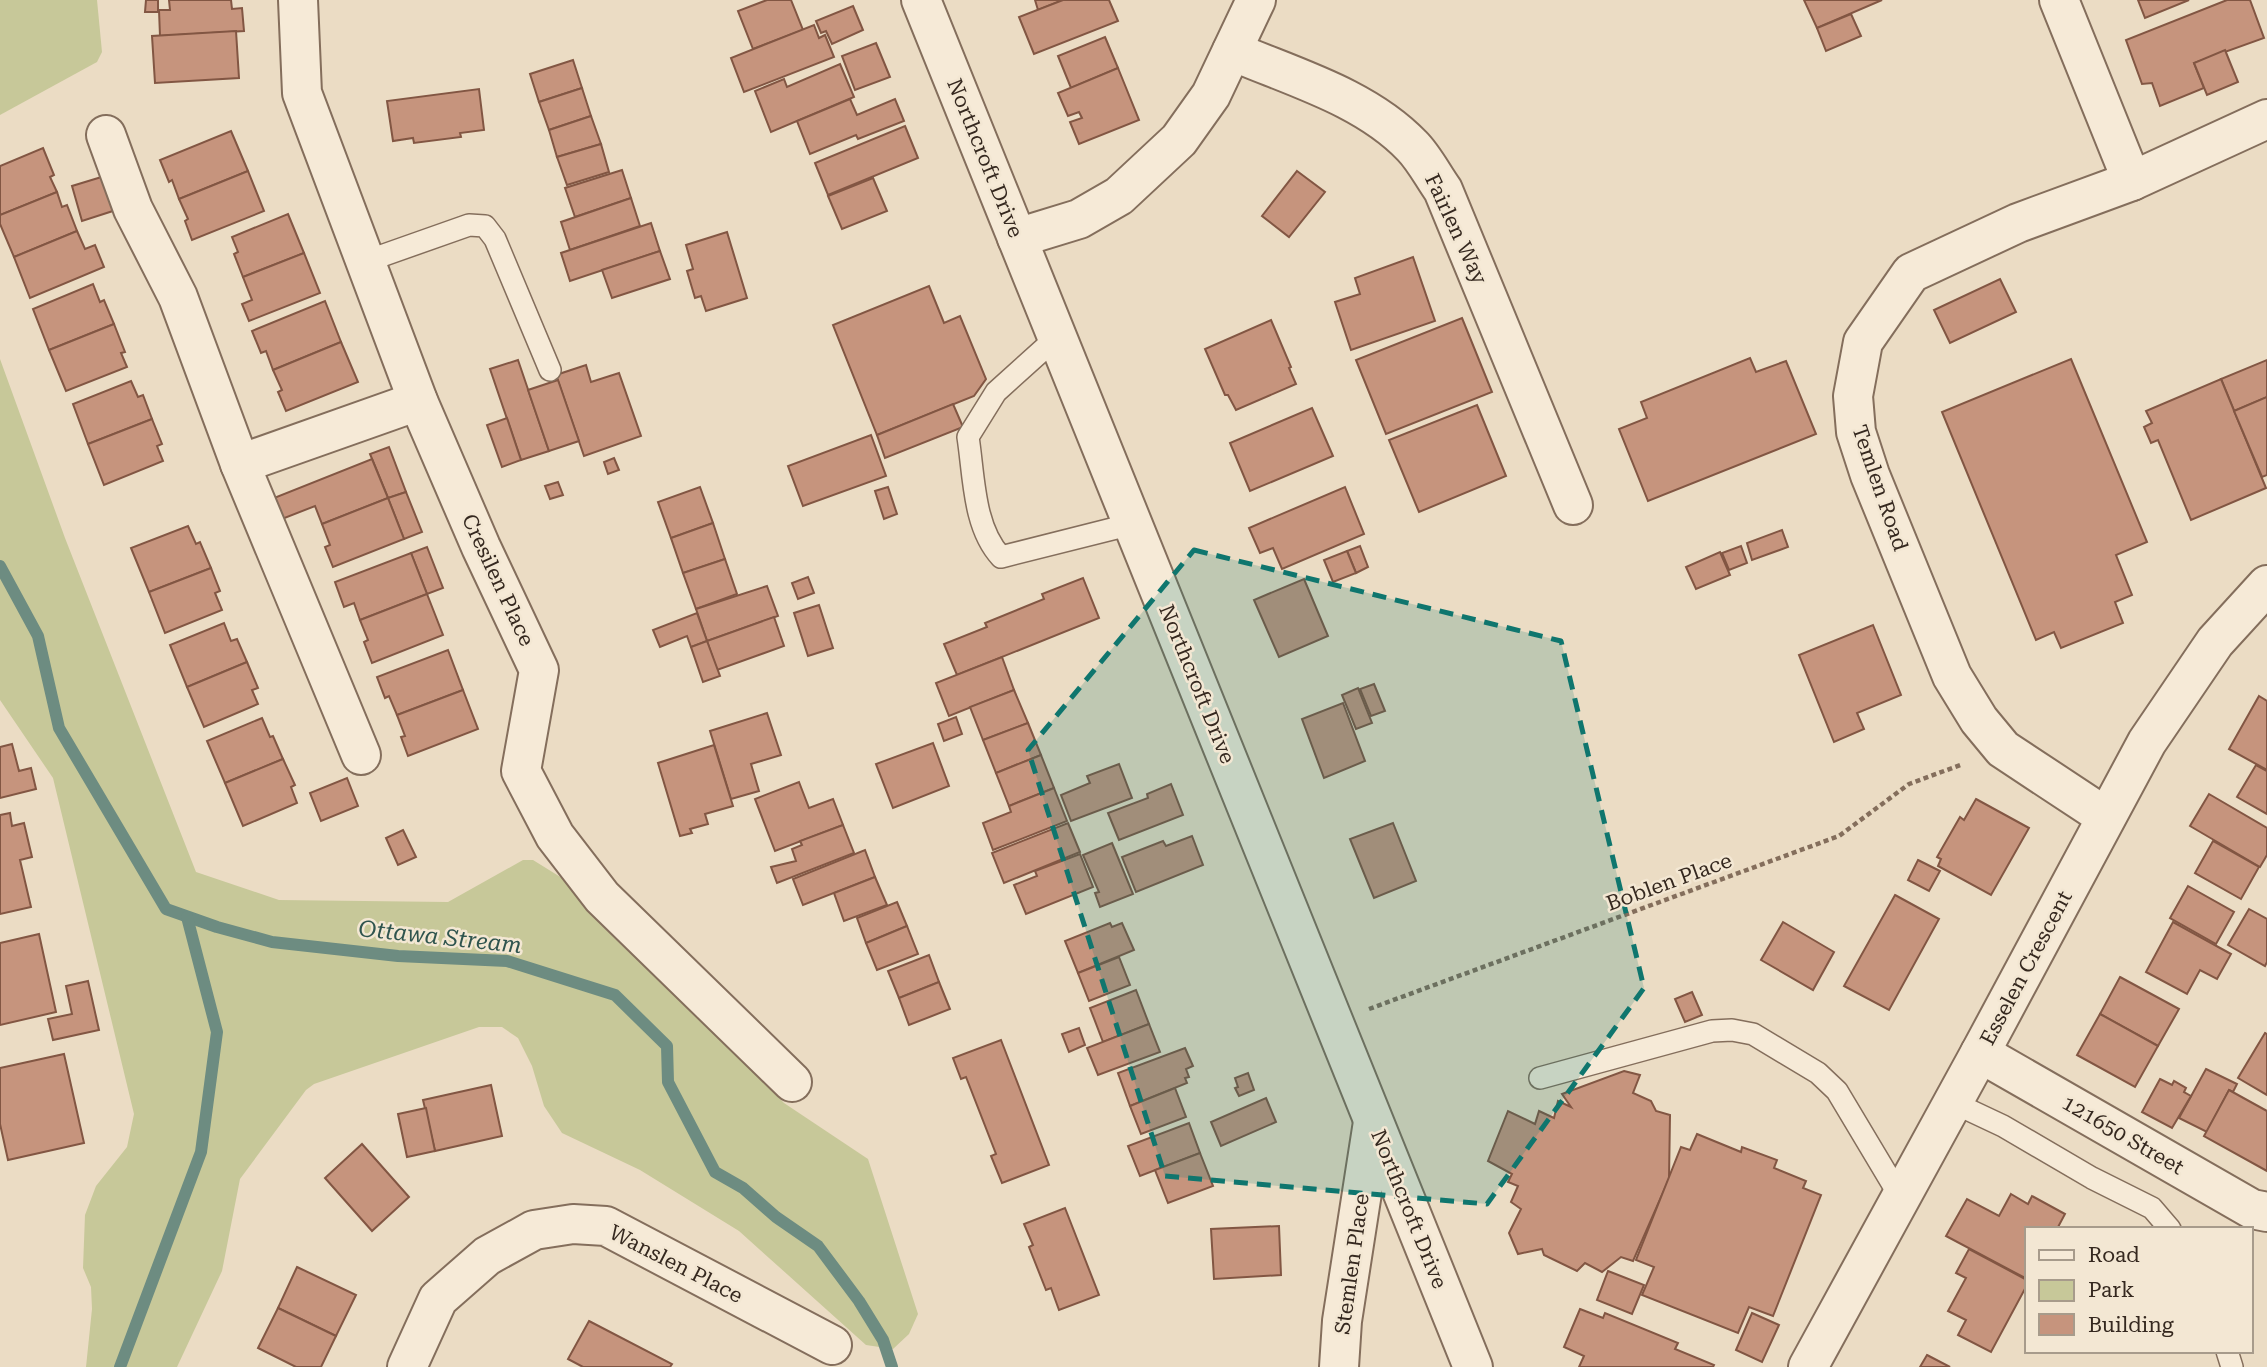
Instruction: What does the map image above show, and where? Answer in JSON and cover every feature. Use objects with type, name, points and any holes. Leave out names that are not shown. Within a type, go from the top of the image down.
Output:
[{"type":"street","name":"Cresilen Place","points":[[298,0],[302,93],[418,401],[481,547],[540,670],[521,771],[555,836],[602,897],[792,1083]]},
{"type":"street","name":"Northcroft Drive","points":[[921,0],[1473,1367]]},
{"type":"street","points":[[1017,238],[1079,219],[1119,195],[1179,140],[1211,95],[1256,0]]},
{"type":"street","points":[[2059,0],[2132,181]]},
{"type":"street","name":"Fairlen Way","points":[[1232,51],[1331,93],[1379,117],[1414,147],[1443,190],[1573,505]]},
{"type":"street","name":"Temlen Road","points":[[2106,817],[2003,749],[1979,720],[1952,676],[1870,475],[1856,432],[1853,396],[1863,342],[1910,273],[2018,223],[2132,181],[2267,119]]},
{"type":"street","points":[[106,135],[133,209],[178,296],[240,464],[360,755]]},
{"type":"street","points":[[240,464],[418,401]]},
{"type":"street","name":"Esselen Crescent","points":[[1808,1367],[2147,742],[2207,653],[2267,585]]},
{"type":"street","name":"121650 Street","points":[[1980,1053],[2252,1209],[2267,1212]]},
{"type":"street","name":"Stemlen Place","points":[[1339,1367],[1342,1321],[1373,1120]]},
{"type":"street","name":"Wanslen Place","points":[[408,1367],[438,1300],[487,1256],[534,1230],[573,1224],[606,1226],[832,1345]]},
{"type":"lane","points":[[367,261],[469,225],[485,226],[495,239],[550,370]]},
{"type":"lane","points":[[1057,337],[996,392],[968,437],[981,518],[992,547],[1001,557],[1132,524]]},
{"type":"lane","points":[[1540,1078],[1712,1031],[1732,1030],[1752,1034],[1818,1073],[1837,1091],[1901,1198]]},
{"type":"lane","points":[[1952,1102],[2003,1126],[2092,1178],[2152,1208],[2167,1227]]},
{"type":"path","name":"Boblen Place","points":[[1334,1022],[1839,836],[1909,784],[2003,749]]},
{"type":"highlighted area","points":[[1194,550],[1561,641],[1644,988],[1487,1204],[1165,1176],[1028,750]]},
{"type":"green space","points":[[0,0],[97,0],[102,52],[97,62],[0,115]]},
{"type":"green space","points":[[0,359],[65,538],[196,872],[279,900],[448,902],[523,860],[533,860],[570,883],[784,1103],[868,1159],[918,1314],[909,1334],[893,1349],[866,1345],[739,1231],[640,1170],[562,1133],[544,1106],[532,1066],[518,1038],[502,1027],[479,1027],[314,1084],[306,1090],[240,1179],[222,1271],[177,1367],[86,1367],[92,1309],[91,1287],[83,1268],[85,1215],[96,1186],[127,1147],[134,1114],[53,778],[0,700]]},
{"type":"building","points":[[146,0],[158,0],[158,12],[145,12]]},
{"type":"building","points":[[169,0],[231,0],[232,9],[242,8],[244,31],[160,36],[159,10],[170,10]]},
{"type":"building","points":[[767,0],[791,0],[803,30],[753,49],[738,11]]},
{"type":"building","points":[[1035,0],[1063,0],[1038,10]]},
{"type":"building","points":[[1063,0],[1109,0],[1118,21],[1034,54],[1019,17]]},
{"type":"building","points":[[1804,0],[1882,0],[1817,28]]},
{"type":"building","points":[[2138,0],[2189,0],[2145,18]]},
{"type":"building","points":[[2227,0],[2250,0],[2264,38],[2194,63],[2204,88],[2160,106],[2152,83],[2142,84],[2126,40]]},
{"type":"building","points":[[853,6],[863,30],[832,44],[826,31],[821,33],[816,21]]},
{"type":"building","points":[[1851,14],[1861,36],[1826,51],[1817,28]]},
{"type":"building","points":[[814,25],[819,38],[825,35],[834,57],[744,92],[731,58]]},
{"type":"building","points":[[236,31],[239,78],[155,83],[152,36]]},
{"type":"building","points":[[1105,37],[1118,68],[1071,88],[1058,56]]},
{"type":"building","points":[[876,43],[890,77],[855,90],[842,56]]},
{"type":"building","points":[[2225,50],[2238,82],[2207,95],[2194,63]]},
{"type":"building","points":[[573,60],[582,88],[539,102],[530,74]]},
{"type":"building","points":[[840,64],[854,97],[771,132],[755,91],[784,79],[787,87]]},
{"type":"building","points":[[1118,68],[1139,120],[1079,144],[1070,122],[1082,118],[1079,112],[1068,116],[1058,93]]},
{"type":"building","points":[[582,88],[591,116],[549,130],[539,102]]},
{"type":"building","points":[[479,89],[484,130],[460,133],[461,137],[414,143],[413,138],[393,141],[387,101]]},
{"type":"building","points":[[850,99],[857,115],[895,99],[904,121],[858,139],[856,135],[810,154],[797,121]]},
{"type":"building","points":[[591,116],[601,144],[557,157],[549,130]]},
{"type":"building","points":[[905,126],[918,158],[828,195],[815,163]]},
{"type":"building","points":[[231,131],[248,171],[179,199],[160,160]]},
{"type":"building","points":[[601,144],[609,172],[567,185],[557,157]]},
{"type":"building","points":[[43,148],[54,175],[50,177],[57,192],[0,215],[0,166]]},
{"type":"building","points":[[622,170],[631,198],[575,217],[565,188]]},
{"type":"building","points":[[248,171],[264,211],[192,240],[185,221],[188,219],[179,199]]},
{"type":"building","points":[[1297,171],[1325,192],[1289,237],[1262,216]]},
{"type":"building","points":[[108,175],[119,209],[82,221],[72,186]]},
{"type":"building","points":[[873,178],[887,211],[842,229],[828,196]]},
{"type":"building","points":[[57,192],[62,207],[67,205],[77,231],[14,257],[0,224],[0,215]]},
{"type":"building","points":[[631,198],[640,226],[570,250],[561,222]]},
{"type":"building","points":[[288,214],[304,253],[243,277],[234,254],[238,252],[232,237]]},
{"type":"building","points":[[651,223],[660,251],[570,281],[561,253]]},
{"type":"building","points":[[77,231],[85,249],[95,245],[104,267],[30,298],[14,257]]},
{"type":"building","points":[[727,232],[747,298],[706,311],[701,296],[695,298],[687,271],[693,269],[686,245]]},
{"type":"building","points":[[660,251],[670,279],[612,298],[602,270]]},
{"type":"building","points":[[304,253],[320,293],[249,321],[242,304],[252,300],[243,277]]},
{"type":"building","points":[[1413,257],[1435,321],[1351,350],[1335,302],[1360,294],[1355,278]]},
{"type":"building","points":[[2000,279],[2016,312],[1950,343],[1934,310]]},
{"type":"building","points":[[93,284],[100,302],[104,300],[114,324],[49,350],[33,309]]},
{"type":"building","points":[[929,286],[944,323],[960,316],[986,379],[974,396],[877,435],[833,325]]},
{"type":"building","points":[[325,301],[341,342],[273,370],[266,351],[261,353],[252,331]]},
{"type":"building","points":[[1462,318],[1492,392],[1386,434],[1356,360]]},
{"type":"building","points":[[1271,320],[1296,384],[1236,410],[1228,395],[1225,395],[1205,349]]},
{"type":"building","points":[[114,324],[125,352],[121,353],[127,367],[66,391],[49,350]]},
{"type":"building","points":[[341,342],[358,382],[286,411],[278,392],[282,390],[273,370]]},
{"type":"building","points":[[1750,358],[1756,372],[1786,361],[1816,434],[1648,501],[1619,429],[1647,418],[1641,402]]},
{"type":"building","points":[[2071,359],[2147,542],[2116,555],[2132,595],[2115,602],[2123,623],[2061,648],[2054,632],[2036,640],[1942,412]]},
{"type":"building","points":[[518,360],[549,451],[521,460],[490,369]]},
{"type":"building","points":[[2267,360],[2267,397],[2234,411],[2221,379]]},
{"type":"building","points":[[586,365],[591,382],[619,373],[641,436],[584,456],[556,375]]},
{"type":"building","points":[[2221,379],[2266,488],[2191,520],[2158,440],[2151,443],[2144,427],[2152,423],[2146,411]]},
{"type":"building","points":[[558,380],[579,441],[549,451],[528,390]]},
{"type":"building","points":[[131,381],[138,397],[143,395],[152,419],[88,444],[73,404]]},
{"type":"building","points":[[2267,397],[2267,475],[2262,477],[2234,411]]},
{"type":"building","points":[[953,404],[963,427],[885,458],[877,435]]},
{"type":"building","points":[[1477,405],[1506,476],[1419,512],[1389,440]]},
{"type":"building","points":[[1312,408],[1333,456],[1250,491],[1230,443]]},
{"type":"building","points":[[507,418],[521,460],[502,467],[487,425]]},
{"type":"building","points":[[152,419],[162,444],[157,446],[163,461],[104,485],[88,444]]},
{"type":"building","points":[[871,435],[886,476],[803,506],[788,466]]},
{"type":"building","points":[[389,447],[406,492],[388,498],[370,454]]},
{"type":"building","points":[[614,458],[619,470],[608,474],[604,462]]},
{"type":"building","points":[[372,459],[388,498],[322,524],[315,506],[282,519],[274,498]]},
{"type":"building","points":[[558,482],[563,495],[550,499],[545,486]]},
{"type":"building","points":[[700,487],[713,523],[671,538],[658,502]]},
{"type":"building","points":[[888,487],[897,514],[884,519],[875,491]]},
{"type":"building","points":[[1345,487],[1364,534],[1282,569],[1273,548],[1260,553],[1249,528]]},
{"type":"building","points":[[406,492],[422,532],[404,539],[388,498]]},
{"type":"building","points":[[388,498],[404,539],[333,567],[325,547],[330,545],[322,524]]},
{"type":"building","points":[[713,523],[725,559],[683,573],[671,538]]},
{"type":"building","points":[[188,526],[196,544],[200,542],[211,568],[149,592],[131,548]]},
{"type":"building","points":[[1782,530],[1788,547],[1752,560],[1747,543]]},
{"type":"building","points":[[1360,546],[1368,567],[1356,573],[1347,551]]},
{"type":"building","points":[[1741,546],[1747,563],[1729,570],[1722,553]]},
{"type":"building","points":[[427,547],[443,588],[427,594],[411,553]]},
{"type":"building","points":[[1347,551],[1356,573],[1333,582],[1324,560]]},
{"type":"building","points":[[1720,552],[1730,575],[1696,589],[1686,567]]},
{"type":"building","points":[[411,553],[427,594],[360,620],[354,603],[344,607],[335,582]]},
{"type":"building","points":[[725,559],[737,594],[696,609],[683,573]]},
{"type":"building","points":[[211,568],[220,591],[215,593],[222,610],[165,633],[149,592]]},
{"type":"building","points":[[808,577],[814,593],[798,599],[792,583]]},
{"type":"building","points":[[1083,578],[1099,618],[957,675],[944,644],[987,627],[985,623],[1044,599],[1042,594]]},
{"type":"building","points":[[1304,579],[1328,636],[1279,657],[1254,600]]},
{"type":"building","points":[[767,586],[778,616],[707,641],[696,609]]},
{"type":"building","points":[[427,594],[443,635],[372,663],[364,642],[368,640],[360,620]]},
{"type":"building","points":[[819,605],[833,648],[808,656],[794,613]]},
{"type":"building","points":[[697,613],[707,641],[691,647],[687,636],[660,647],[653,630]]},
{"type":"building","points":[[774,617],[784,646],[717,670],[707,641]]},
{"type":"building","points":[[224,623],[231,641],[237,639],[247,662],[187,687],[170,645]]},
{"type":"building","points":[[1873,625],[1901,695],[1857,713],[1864,729],[1834,742],[1799,655]]},
{"type":"building","points":[[707,641],[720,676],[703,682],[691,647]]},
{"type":"building","points":[[448,650],[463,690],[397,715],[389,696],[385,698],[377,677]]},
{"type":"building","points":[[1002,657],[1014,690],[949,716],[936,683]]},
{"type":"building","points":[[247,662],[258,688],[252,690],[258,704],[204,727],[187,687]]},
{"type":"building","points":[[1374,684],[1385,711],[1371,716],[1360,689]]},
{"type":"building","points":[[1358,688],[1372,723],[1356,729],[1342,695]]},
{"type":"building","points":[[463,690],[478,729],[408,756],[401,737],[405,736],[397,715]]},
{"type":"building","points":[[1014,690],[1028,723],[983,740],[970,707]]},
{"type":"building","points":[[2259,696],[2267,701],[2267,770],[2229,749]]},
{"type":"building","points":[[1343,703],[1365,761],[1324,778],[1302,719]]},
{"type":"building","points":[[767,713],[781,755],[751,764],[759,791],[731,799],[710,731]]},
{"type":"building","points":[[956,717],[962,734],[944,741],[938,724]]},
{"type":"building","points":[[262,718],[283,759],[225,783],[207,741]]},
{"type":"building","points":[[1028,723],[1041,755],[996,773],[983,740]]},
{"type":"building","points":[[933,743],[949,786],[893,808],[876,764]]},
{"type":"building","points":[[12,744],[19,771],[31,768],[36,789],[0,798],[0,747]]},
{"type":"building","points":[[714,745],[733,806],[705,814],[708,824],[690,829],[692,833],[680,836],[658,763]]},
{"type":"building","points":[[1041,755],[1054,788],[1009,806],[996,773]]},
{"type":"building","points":[[283,759],[295,785],[291,787],[297,803],[243,826],[225,783]]},
{"type":"building","points":[[1119,764],[1132,798],[1071,821],[1061,795],[1090,783],[1087,776]]},
{"type":"building","points":[[2256,765],[2267,771],[2267,814],[2237,797]]},
{"type":"building","points":[[347,778],[358,806],[321,821],[310,793]]},
{"type":"building","points":[[799,782],[809,808],[833,799],[843,825],[775,851],[755,799]]},
{"type":"building","points":[[1171,784],[1183,815],[1119,840],[1108,813],[1148,798],[1147,794]]},
{"type":"building","points":[[1054,788],[1067,821],[993,850],[983,823],[1011,812],[1009,806]]},
{"type":"building","points":[[2209,794],[2267,828],[2267,855],[2260,867],[2190,826]]},
{"type":"building","points":[[1976,799],[2029,828],[1991,895],[1938,866],[1941,859],[1937,857],[1960,817],[1964,820]]},
{"type":"building","points":[[10,813],[12,826],[24,823],[32,857],[20,860],[31,907],[0,914],[0,815]]},
{"type":"building","points":[[1068,823],[1080,852],[1004,883],[992,853]]},
{"type":"building","points":[[1393,823],[1416,881],[1374,898],[1350,839]]},
{"type":"building","points":[[843,825],[854,853],[777,883],[771,867],[796,861],[792,849],[802,845],[800,841]]},
{"type":"building","points":[[403,830],[416,857],[398,865],[386,838]]},
{"type":"building","points":[[1192,836],[1203,865],[1136,892],[1122,857],[1163,841],[1166,846]]},
{"type":"building","points":[[2213,841],[2259,867],[2241,899],[2195,873]]},
{"type":"building","points":[[1112,843],[1133,894],[1100,907],[1095,893],[1099,892],[1083,855]]},
{"type":"building","points":[[865,850],[875,877],[803,905],[793,879]]},
{"type":"building","points":[[1080,854],[1093,887],[1026,914],[1014,885],[1037,876],[1035,871]]},
{"type":"building","points":[[1918,860],[1940,871],[1929,891],[1908,880]]},
{"type":"building","points":[[875,877],[887,905],[844,921],[834,893]]},
{"type":"building","points":[[2188,886],[2234,912],[2216,944],[2170,918]]},
{"type":"building","points":[[1895,895],[1939,919],[1889,1010],[1844,986]]},
{"type":"building","points":[[897,902],[907,926],[866,943],[857,918]]},
{"type":"building","points":[[2249,909],[2267,919],[2265,966],[2228,945]]},
{"type":"building","points":[[1783,922],[1834,952],[1813,990],[1761,960]]},
{"type":"building","points":[[2173,922],[2231,954],[2217,979],[2200,970],[2187,994],[2146,972]]},
{"type":"building","points":[[1110,923],[1112,927],[1122,923],[1134,950],[1078,973],[1065,941]]},
{"type":"building","points":[[907,926],[918,954],[877,970],[866,943]]},
{"type":"building","points":[[39,934],[56,1012],[0,1025],[0,943]]},
{"type":"building","points":[[929,955],[939,982],[899,998],[888,971]]},
{"type":"building","points":[[1119,957],[1130,985],[1089,1001],[1078,973]]},
{"type":"building","points":[[2120,977],[2179,1009],[2158,1046],[2100,1014]]},
{"type":"building","points":[[88,981],[99,1030],[53,1040],[48,1019],[72,1014],[66,986]]},
{"type":"building","points":[[939,982],[950,1009],[909,1025],[899,998]]},
{"type":"building","points":[[1136,990],[1149,1024],[1103,1042],[1090,1008]]},
{"type":"building","points":[[1692,992],[1702,1015],[1685,1022],[1675,999]]},
{"type":"building","points":[[2100,1014],[2158,1046],[2135,1087],[2077,1055]]},
{"type":"building","points":[[1149,1024],[1160,1052],[1098,1075],[1087,1048]]},
{"type":"building","points":[[1079,1028],[1085,1045],[1069,1052],[1062,1034]]},
{"type":"building","points":[[2265,1033],[2267,1034],[2267,1095],[2238,1078]]},
{"type":"building","points":[[1001,1040],[1049,1165],[1002,1183],[991,1156],[996,1154],[966,1077],[961,1079],[953,1058]]},
{"type":"building","points":[[1185,1048],[1193,1066],[1186,1069],[1189,1077],[1185,1078],[1187,1083],[1130,1106],[1118,1073]]},
{"type":"building","points":[[64,1054],[84,1143],[8,1160],[0,1124],[0,1068]]},
{"type":"building","points":[[2206,1069],[2237,1084],[2233,1092],[2229,1090],[2207,1132],[2179,1118]]},
{"type":"building","points":[[1624,1071],[1640,1075],[1633,1093],[1651,1101],[1656,1111],[1670,1115],[1669,1179],[1633,1261],[1621,1257],[1602,1272],[1585,1263],[1577,1271],[1544,1255],[1542,1249],[1518,1254],[1509,1233],[1521,1209],[1511,1202],[1518,1186],[1508,1182],[1512,1174],[1488,1161],[1508,1111],[1535,1124],[1539,1111],[1554,1118],[1558,1101],[1571,1107],[1562,1094]]},
{"type":"building","points":[[1248,1073],[1254,1090],[1239,1096],[1235,1088],[1238,1087],[1235,1078]]},
{"type":"building","points":[[2160,1079],[2172,1085],[2174,1081],[2186,1088],[2184,1092],[2191,1096],[2172,1128],[2142,1112]]},
{"type":"building","points":[[491,1085],[502,1136],[435,1151],[423,1100]]},
{"type":"building","points":[[1175,1088],[1186,1117],[1141,1134],[1130,1106]]},
{"type":"building","points":[[2229,1090],[2267,1111],[2267,1171],[2204,1136]]},
{"type":"building","points":[[1266,1098],[1276,1122],[1221,1146],[1211,1122]]},
{"type":"building","points":[[426,1108],[435,1151],[407,1157],[398,1114]]},
{"type":"building","points":[[1189,1123],[1200,1153],[1140,1176],[1128,1146]]},
{"type":"building","points":[[1697,1134],[1741,1152],[1742,1147],[1777,1160],[1774,1168],[1806,1181],[1803,1188],[1821,1195],[1773,1316],[1749,1307],[1738,1333],[1642,1295],[1654,1267],[1636,1260],[1681,1147],[1690,1150]]},
{"type":"building","points":[[362,1144],[409,1197],[372,1231],[325,1178]]},
{"type":"building","points":[[1200,1153],[1213,1186],[1168,1203],[1155,1170]]},
{"type":"building","points":[[2011,1194],[2028,1204],[2032,1196],[2065,1214],[2058,1227],[2025,1227],[2025,1278],[1946,1236],[1967,1199],[1999,1216]]},
{"type":"building","points":[[1065,1208],[1099,1295],[1059,1310],[1051,1288],[1046,1290],[1029,1247],[1033,1245],[1024,1224]]},
{"type":"building","points":[[1279,1226],[1281,1275],[1214,1279],[1211,1229]]},
{"type":"building","points":[[1969,1249],[2025,1279],[2025,1289],[1991,1352],[1958,1335],[1966,1320],[1948,1311],[1966,1278],[1956,1273]]},
{"type":"building","points":[[297,1267],[356,1295],[336,1336],[278,1308]]},
{"type":"building","points":[[1608,1271],[1644,1285],[1632,1314],[1597,1300]]},
{"type":"building","points":[[278,1308],[336,1336],[321,1367],[296,1367],[258,1348]]},
{"type":"building","points":[[1580,1309],[1603,1318],[1605,1313],[1678,1343],[1675,1349],[1714,1365],[1579,1367],[1584,1356],[1564,1347]]},
{"type":"building","points":[[1752,1313],[1779,1325],[1762,1362],[1736,1350]]},
{"type":"building","points":[[589,1321],[672,1364],[670,1367],[583,1367],[568,1359]]},
{"type":"building","points":[[1927,1355],[1950,1367],[1920,1367]]},
{"type":"waterway","name":"Ottawa Stream","points":[[0,566],[38,636],[59,728],[166,909],[272,942],[398,956],[507,961],[615,995],[667,1046],[668,1082],[715,1172],[743,1188],[776,1217],[818,1246],[859,1301],[883,1340],[892,1367]]},
{"type":"waterway","points":[[120,1367],[201,1152],[217,1032],[187,917]]}]
